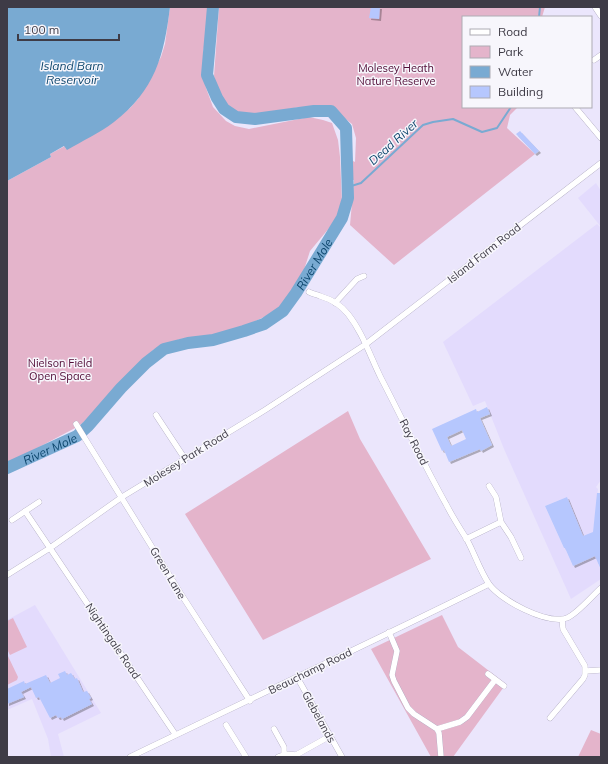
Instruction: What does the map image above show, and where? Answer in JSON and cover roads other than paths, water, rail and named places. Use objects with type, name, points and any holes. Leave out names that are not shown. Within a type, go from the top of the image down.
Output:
[{"type":"street","points":[[595,7],[601,16]]},
{"type":"street","points":[[594,60],[601,55]]},
{"type":"street","points":[[576,108],[601,138]]},
{"type":"street","name":"Island Farm Road","points":[[366,344],[601,163]]},
{"type":"street","points":[[335,303],[357,279],[364,276]]},
{"type":"street","name":"Ray Road","points":[[309,292],[335,303],[346,312],[355,323],[379,374],[489,584]]},
{"type":"street","name":"Molesey Park Road","points":[[7,575],[50,548],[122,497],[186,459],[366,344]]},
{"type":"street","points":[[156,415],[186,459]]},
{"type":"street","name":"Green Lane","points":[[76,425],[181,594],[250,701]]},
{"type":"street","points":[[489,486],[496,497],[500,522],[518,548],[521,558]]},
{"type":"street","points":[[12,520],[39,502]]},
{"type":"street","name":"Nightingale Road","points":[[26,511],[175,734]]},
{"type":"street","points":[[466,539],[500,522]]},
{"type":"street","points":[[489,584],[499,594],[517,606],[555,619],[562,619],[573,614],[601,588]]},
{"type":"street","name":"Beauchamp Road","points":[[130,757],[175,734],[250,701],[489,584]]},
{"type":"street","points":[[550,718],[583,679],[586,670],[563,629],[562,619]]},
{"type":"street","points":[[389,632],[397,651],[392,675],[394,681],[408,708],[414,714],[437,729],[439,733],[441,757]]},
{"type":"street","points":[[586,670],[601,670]]},
{"type":"street","points":[[488,674],[504,686]]},
{"type":"street","name":"Glebelands","points":[[297,677],[342,757]]},
{"type":"street","points":[[437,729],[460,722],[467,717],[495,680]]},
{"type":"street","points":[[226,725],[246,757]]},
{"type":"street","points":[[274,729],[284,747],[284,755]]},
{"type":"street","points":[[278,757],[284,755],[296,756],[330,736]]},
{"type":"street","points":[[143,751],[146,757]]},
{"type":"water","name":"Island Barn Reservoir","points":[[7,7],[170,7],[168,25],[155,71],[139,97],[128,110],[109,126],[67,150],[64,146],[50,154],[51,157],[7,181]]},
{"type":"waterway","name":"River Mole","points":[[7,468],[77,436],[88,426],[121,388],[146,363],[164,349],[188,343],[213,340],[244,331],[264,324],[283,311],[296,293],[342,218],[348,198],[346,128],[331,111],[314,111],[255,119],[236,117],[224,109],[217,98],[207,75],[213,7]]},
{"type":"waterway","name":"Dead River","points":[[539,16],[540,7]]},
{"type":"waterway","name":"Dead River","points":[[348,187],[361,183],[423,125],[453,119],[482,132],[497,128],[510,108]]},
{"type":"park label","name":"Molesey Heath Nature Reserve","points":[[396,74]]},
{"type":"park label","name":"Nielson Field Open Space","points":[[60,369]]}]
